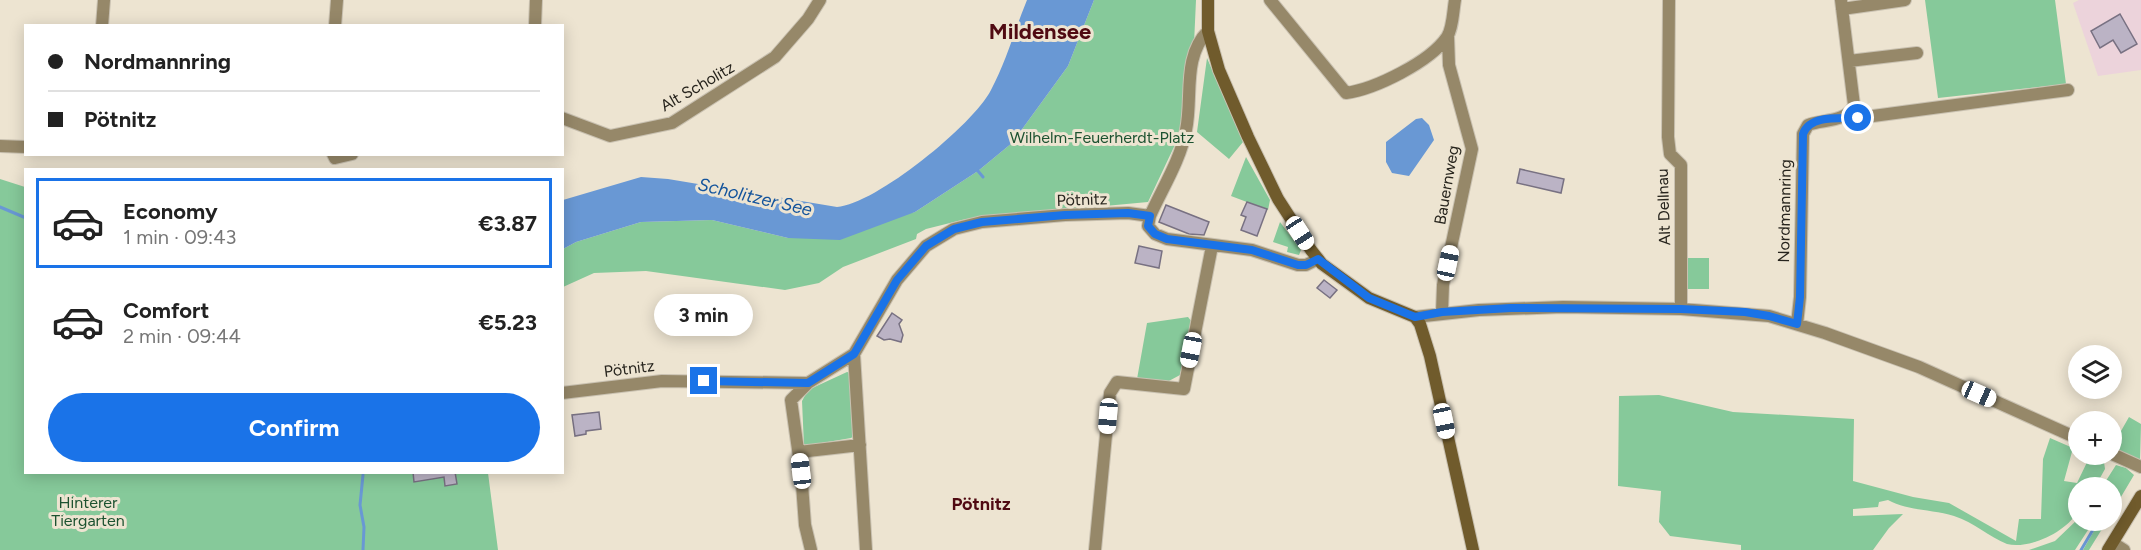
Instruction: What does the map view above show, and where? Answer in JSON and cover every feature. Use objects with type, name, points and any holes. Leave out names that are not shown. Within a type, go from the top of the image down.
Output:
[{"type":"street","points":[[102,24],[104,0]]},
{"type":"street","points":[[335,24],[337,0]]},
{"type":"street","points":[[535,24],[536,0]]},
{"type":"street","name":"Alt Scholitz","points":[[564,119],[610,136],[672,123],[775,57],[808,19],[820,0]]},
{"type":"street","points":[[1208,0],[1208,31],[1219,70],[1278,199],[1318,259],[1369,298],[1415,317],[1420,324],[1430,356],[1473,550]]},
{"type":"street","points":[[1270,0],[1346,93],[1362,91],[1430,56],[1448,35],[1455,0]]},
{"type":"street","name":"Alt Dellnau","points":[[1669,0],[1668,137],[1670,154],[1681,165],[1681,309]]},
{"type":"street","points":[[1844,116],[1852,111],[1854,105],[1841,4],[1905,0]]},
{"type":"street","points":[[1208,31],[1199,40],[1195,53],[1189,80],[1186,130],[1150,216],[1148,226],[1155,234],[1167,239],[1252,250],[1298,265],[1306,265],[1318,259]]},
{"type":"street","name":"Bauernweg","points":[[1442,312],[1443,285],[1472,149],[1449,65],[1448,35]]},
{"type":"street","points":[[1849,61],[1917,53]]},
{"type":"street","points":[[1430,56],[1449,65]]},
{"type":"street","name":"Nordmannring","points":[[1797,324],[1800,297],[1803,134],[1808,125],[1844,116],[1858,118],[2068,90]]},
{"type":"street","points":[[0,146],[24,147]]},
{"type":"street","name":"Pötnitz","points":[[811,550],[805,525],[799,452],[791,400],[808,383],[854,354],[897,280],[926,246],[954,229],[982,222],[1065,215],[1128,213],[1150,216]]},
{"type":"street","points":[[1095,550],[1110,393],[1118,382],[1184,389],[1212,246]]},
{"type":"street","points":[[1415,317],[1442,312],[1511,308],[1681,309],[1745,312],[1769,316],[1919,367],[2068,434]]},
{"type":"street","points":[[854,354],[866,550]]},
{"type":"street","name":"Pötnitz","points":[[564,393],[662,381],[808,383]]},
{"type":"street","points":[[799,452],[860,445]]},
{"type":"street","points":[[2122,458],[2141,467]]},
{"type":"street","points":[[2124,550],[2110,547],[2141,496]]},
{"type":"shaded area","points":[[2079,0],[2141,0],[2141,70],[2098,76],[2073,3]]},
{"type":"green space","name":"Wilhelm-Feuerherdt-Platz","points":[[1094,0],[1196,0],[1194,44],[1185,72],[1181,132],[1148,202],[966,219],[926,229],[917,234],[916,239],[843,267],[819,283],[785,290],[646,271],[594,273],[564,287],[564,248],[576,242],[641,222],[712,220],[788,238],[915,212],[978,171],[1012,143],[1068,66]]},
{"type":"green space","points":[[1925,0],[2055,0],[2066,84],[1938,98]]},
{"type":"green space","points":[[1207,58],[1243,142],[1229,159],[1197,132]]},
{"type":"green space","points":[[1246,157],[1270,200],[1268,210],[1231,196]]},
{"type":"green space","name":"Hinterer Tiergarten","points":[[0,179],[24,187],[24,474],[488,474],[498,550],[0,550]]},
{"type":"green space","points":[[1280,222],[1301,250],[1299,255],[1287,252],[1288,247],[1273,242]]},
{"type":"green space","points":[[1684,258],[1709,258],[1709,289],[1684,289]]},
{"type":"green space","points":[[1188,317],[1192,322],[1180,375],[1167,382],[1137,379],[1147,323]]},
{"type":"green space","points":[[847,372],[851,373],[854,436],[804,446],[802,401],[808,390]]},
{"type":"green space","points":[[1659,395],[1733,412],[1854,419],[1853,481],[1913,497],[1949,503],[2016,541],[2019,519],[2041,519],[2043,459],[2050,438],[2068,446],[2068,465],[2064,481],[2068,482],[2068,523],[2057,532],[2037,541],[2016,545],[2007,544],[1961,519],[1895,504],[1888,500],[1879,502],[1878,507],[1853,509],[1853,516],[1903,514],[1873,550],[1741,550],[1741,545],[1670,536],[1659,522],[1661,491],[1618,486],[1619,396]]},
{"type":"green space","points":[[2129,417],[2141,424],[2140,460],[2122,453],[2122,429]]},
{"type":"green space","points":[[2086,465],[2104,465],[2101,477],[2080,477]]},
{"type":"green space","points":[[2116,465],[2126,468],[2134,475],[2122,495],[2122,477],[2108,477]]},
{"type":"green space","points":[[2068,529],[2068,531],[2087,531],[2075,550],[2029,550],[2055,541]]},
{"type":"green space","points":[[2094,531],[2101,531],[2089,550],[2083,550]]},
{"type":"water","name":"Scholitzer See","points":[[1027,0],[1094,0],[1068,66],[1012,143],[978,171],[915,212],[840,240],[788,238],[712,220],[641,222],[576,242],[564,248],[564,200],[641,177],[668,179],[837,207],[854,203],[898,178],[945,142],[981,105],[1001,68]]},
{"type":"water","points":[[1422,118],[1429,125],[1434,140],[1409,176],[1392,173],[1386,162],[1386,142],[1416,119]]},
{"type":"building","points":[[2120,14],[2137,44],[2121,53],[2113,40],[2100,48],[2091,31]]},
{"type":"building","points":[[1520,169],[1564,179],[1561,193],[1517,183]]},
{"type":"building","points":[[1247,202],[1267,209],[1257,236],[1241,230],[1246,217],[1241,215]]},
{"type":"building","points":[[1166,205],[1209,222],[1204,235],[1189,234],[1159,222]]},
{"type":"building","points":[[1139,246],[1162,251],[1159,268],[1135,263]]},
{"type":"building","points":[[1324,280],[1337,290],[1330,298],[1317,288]]},
{"type":"building","points":[[892,313],[902,320],[899,324],[903,335],[901,342],[884,340],[877,336]]},
{"type":"building","points":[[599,412],[601,429],[586,431],[586,434],[575,436],[572,415]]},
{"type":"building","points":[[413,474],[455,474],[457,484],[445,486],[444,477],[414,482]]},
{"type":"waterway","points":[[978,171],[983,177]]},
{"type":"waterway","points":[[0,207],[24,217]]},
{"type":"waterway","points":[[363,475],[360,505],[364,527],[363,550]]},
{"type":"waterway","points":[[2081,550],[2092,531]]},
{"type":"district","name":"Mildensee","points":[[1040,31]]},
{"type":"district","name":"Pötnitz","points":[[981,504]]},
{"type":"route","points":[[704,381],[808,383],[854,354],[897,280],[926,246],[954,229],[982,222],[1065,215],[1128,213],[1150,216],[1148,226],[1155,234],[1167,239],[1252,250],[1298,265],[1306,265],[1318,259],[1333,273],[1369,298],[1415,317],[1442,312],[1511,308],[1681,309],[1745,312],[1797,324],[1800,297],[1803,134],[1808,125],[1815,122],[1844,116],[1849,119],[1858,118]]}]
